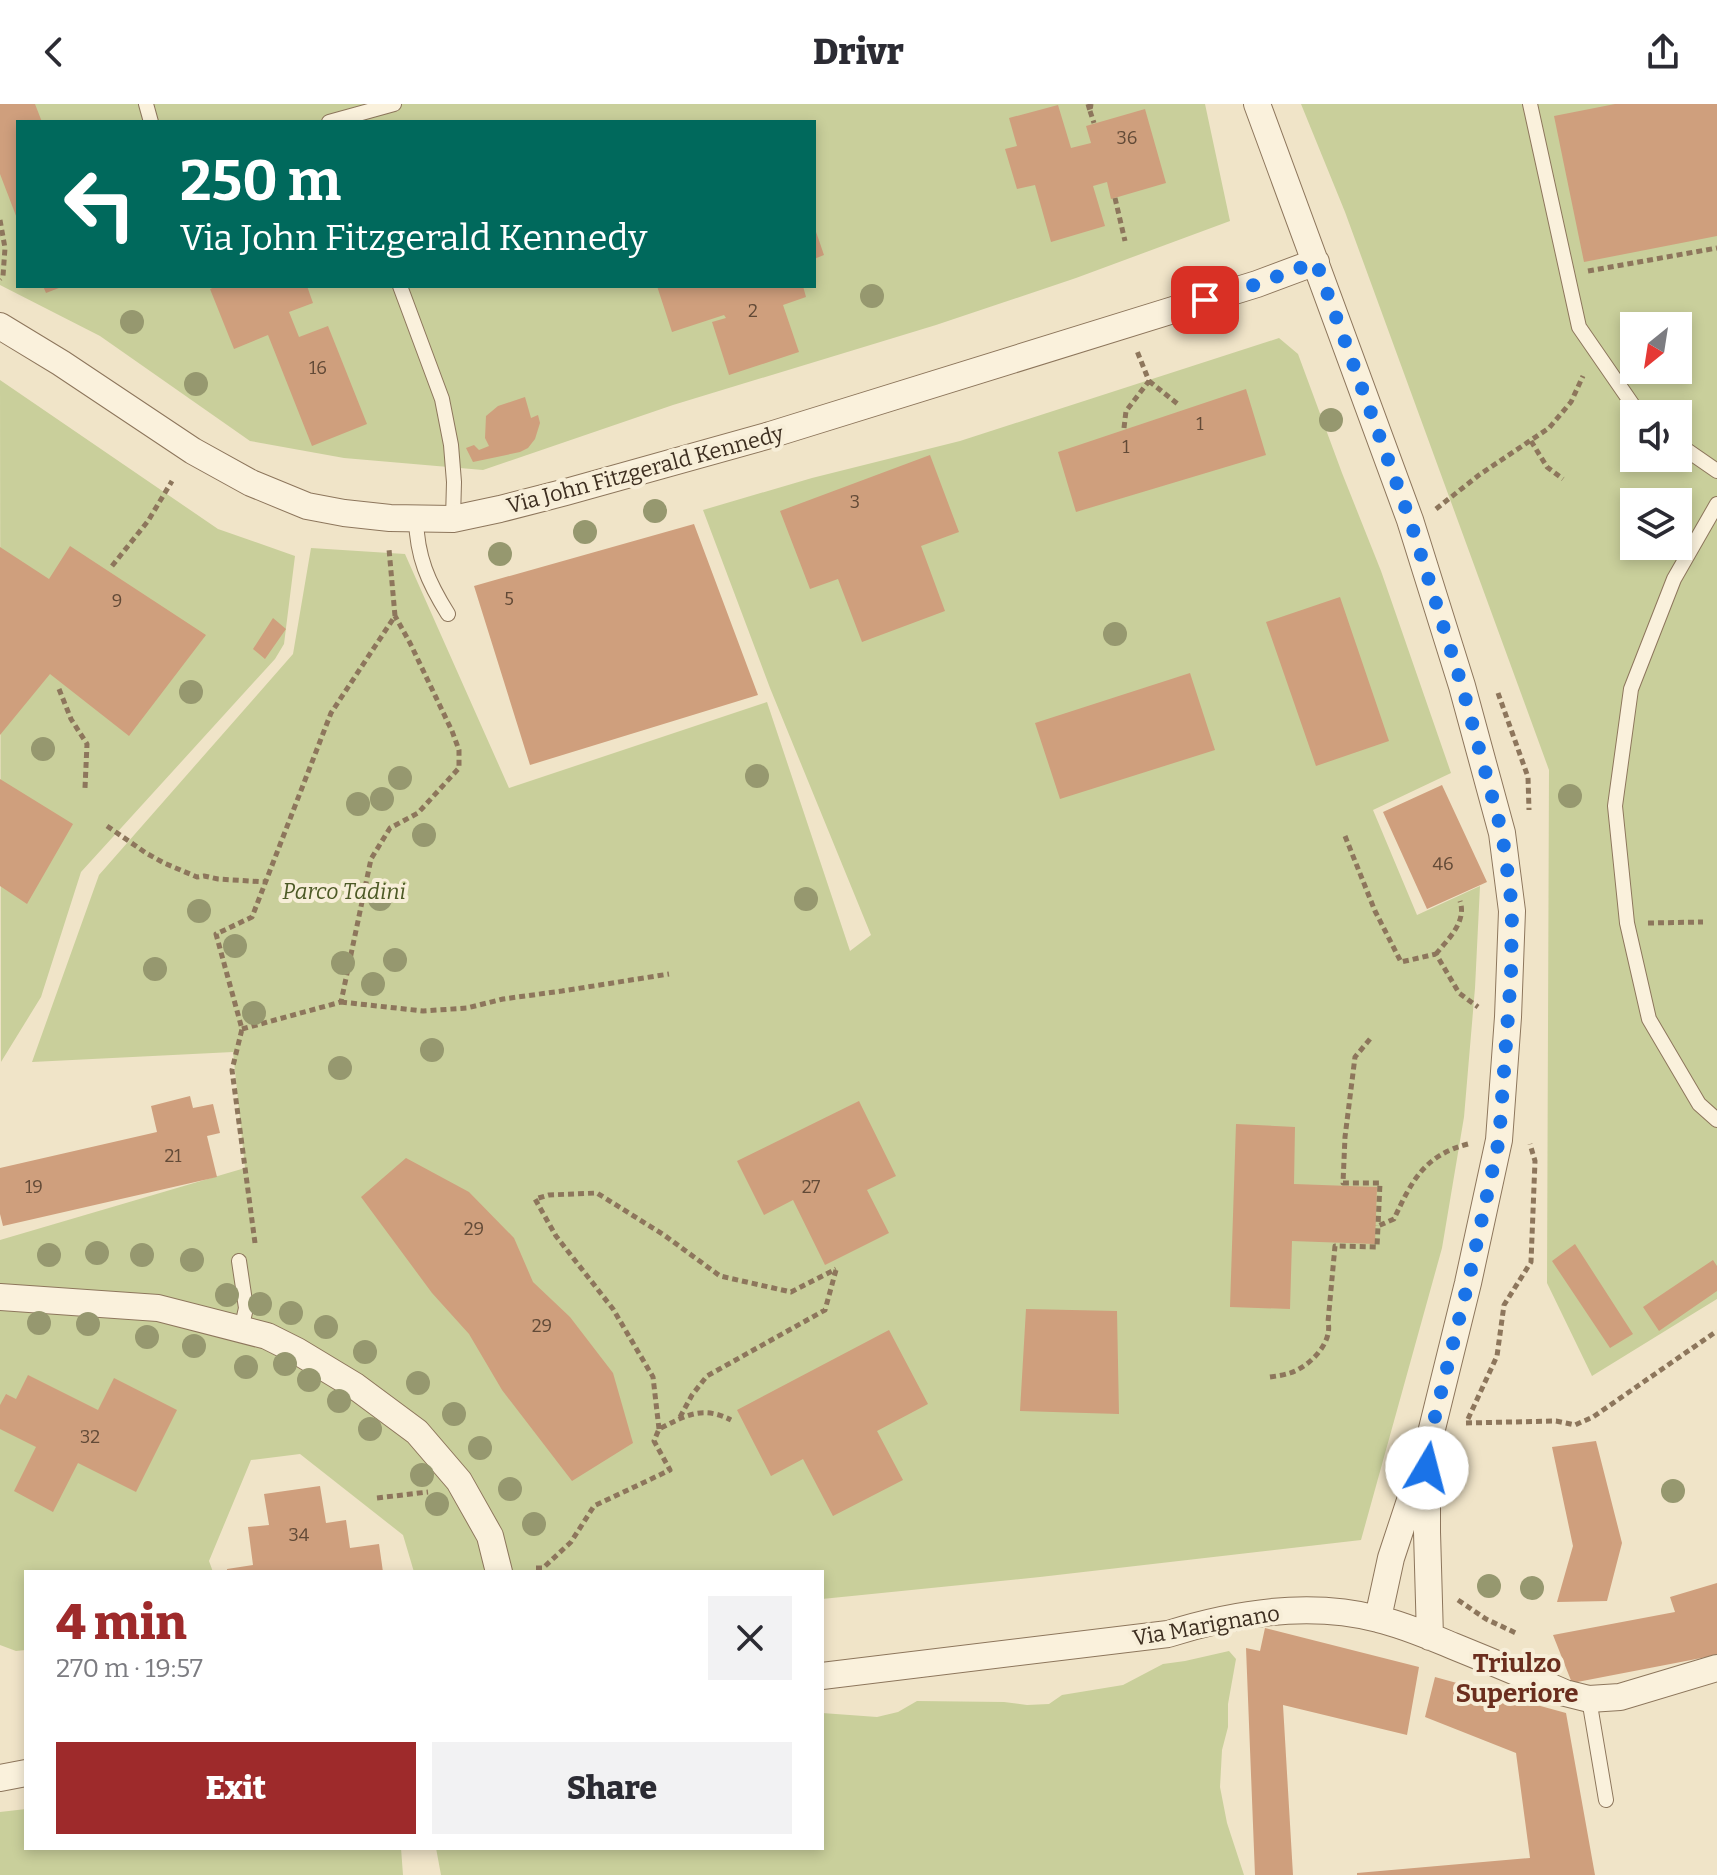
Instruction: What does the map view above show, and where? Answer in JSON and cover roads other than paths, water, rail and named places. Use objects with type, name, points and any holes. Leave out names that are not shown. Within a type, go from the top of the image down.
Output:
[{"type":"street","points":[[1257,104],[1410,520],[1462,686],[1502,833],[1512,911],[1499,1140],[1427,1449],[1394,1547],[1378,1618]]},
{"type":"street","name":"Via John Fitzgerald Kennedy","points":[[0,326],[193,451],[251,483],[307,506],[344,513],[390,518],[453,519],[566,492],[770,435],[1257,284],[1316,262]]},
{"type":"street","points":[[0,1297],[158,1308],[267,1336],[297,1351],[355,1386],[417,1432],[459,1481],[490,1536],[498,1570]]},
{"type":"street","points":[[1427,1449],[1430,1637]]},
{"type":"street","name":"Via Marignano","points":[[824,1676],[1168,1634],[1211,1620],[1297,1610],[1378,1618],[1565,1693],[1589,1699],[1620,1697],[1717,1668]]},
{"type":"street","points":[[0,1778],[24,1773]]},
{"type":"lane","points":[[338,120],[394,104]]},
{"type":"lane","points":[[1530,104],[1579,327],[1629,400]]},
{"type":"lane","points":[[401,288],[442,399],[451,445],[453,519]]},
{"type":"lane","points":[[1692,454],[1717,471]]},
{"type":"lane","points":[[1717,504],[1674,579],[1631,689],[1615,806],[1627,923],[1649,1019],[1699,1104],[1717,1120]]},
{"type":"lane","points":[[416,519],[423,567],[448,614]]},
{"type":"lane","points":[[239,1261],[246,1308],[241,1330]]},
{"type":"lane","points":[[1589,1699],[1606,1800]]},
{"type":"district","name":"Triulzo Superiore","points":[[1517,1678]]},
{"type":"park label","name":"Parco Tadini","points":[[344,891]]}]
